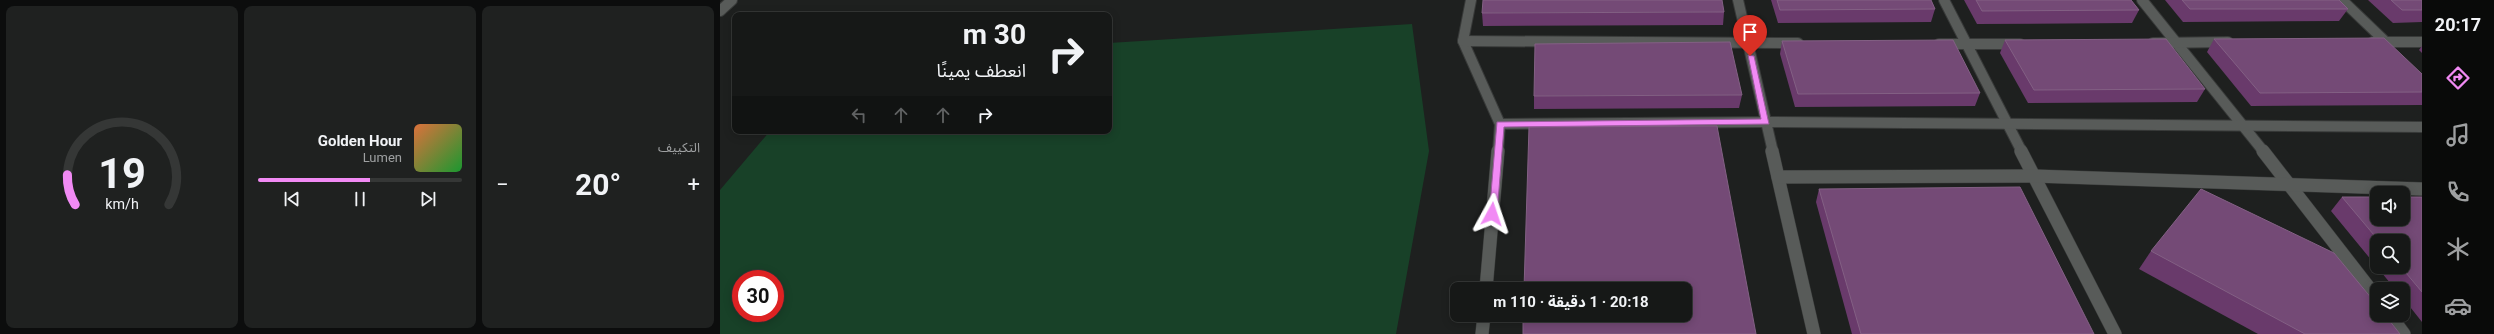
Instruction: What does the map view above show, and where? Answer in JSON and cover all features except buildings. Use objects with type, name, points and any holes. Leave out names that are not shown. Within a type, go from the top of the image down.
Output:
[{"type":"street","points":[[720,11],[732,0]]},
{"type":"street","points":[[1471,0],[1463,41],[1500,124],[1487,282]]},
{"type":"street","points":[[1738,0],[1814,334]]},
{"type":"street","points":[[1944,0],[1968,44],[2007,124],[2115,334]]},
{"type":"street","points":[[2142,0],[2290,184],[2370,289]]},
{"type":"street","points":[[2342,0],[2396,52]]},
{"type":"street","points":[[1463,41],[1810,43]]},
{"type":"street","points":[[2145,43],[2238,42]]},
{"type":"street","points":[[2363,42],[2422,42]]},
{"type":"street","points":[[1928,44],[2029,43]]},
{"type":"street","points":[[1500,124],[1766,122],[2422,127]]},
{"type":"street","points":[[1778,177],[2034,176],[2422,189]]},
{"type":"street","points":[[1482,334],[1483,322]]},
{"type":"street","points":[[2395,322],[2404,334]]},
{"type":"green space","points":[[1412,24],[1429,151],[1396,334],[720,334],[720,190],[767,134],[1112,134],[1112,43]]},
{"type":"route","points":[[1492,214],[1500,124],[1766,122],[1750,56]]}]
